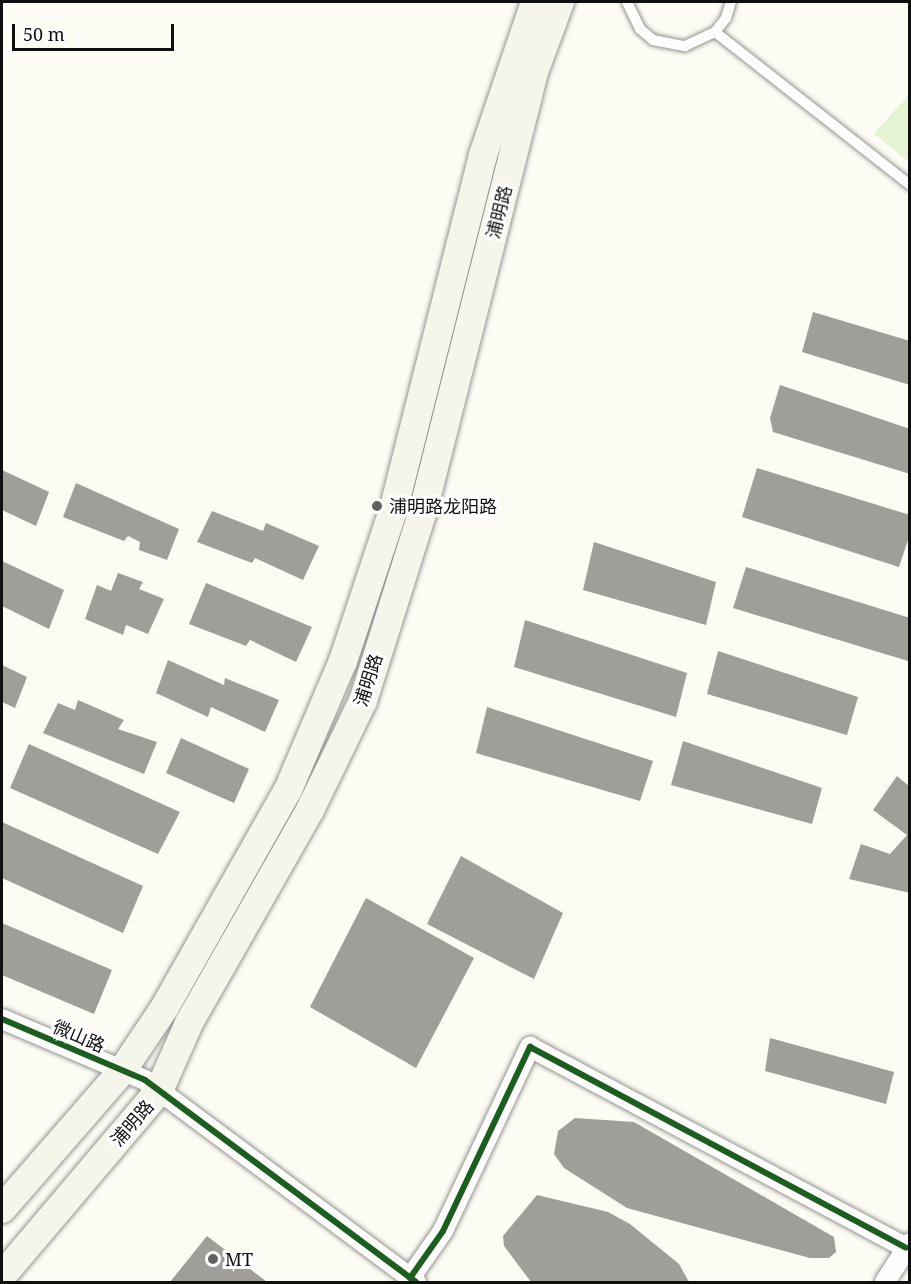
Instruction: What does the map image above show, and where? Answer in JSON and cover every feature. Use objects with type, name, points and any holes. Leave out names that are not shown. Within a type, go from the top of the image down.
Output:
[{"type":"main road","name":"浦明路","points":[[2,1209],[142,1080],[165,1007],[288,790],[343,661],[393,511],[483,155],[535,2]]},
{"type":"main road","name":"浦明路","points":[[2,1276],[142,1080],[189,1023],[310,810],[363,701],[423,511],[534,72],[560,2]]},
{"type":"street","name":"微山路","points":[[2,1019],[142,1080],[413,1280]]},
{"type":"street","points":[[413,1280],[443,1231],[530,1047],[908,1246],[885,1282]]},
{"type":"lane","points":[[627,2],[640,29],[669,45],[701,42],[715,32],[726,18],[731,2]]},
{"type":"lane","points":[[715,32],[909,185]]},
{"type":"green space","points":[[909,94],[909,162],[874,134]]},
{"type":"building","points":[[813,312],[910,341],[910,385],[802,352]]},
{"type":"building","points":[[780,385],[910,429],[910,474],[773,432],[770,418]]},
{"type":"building","points":[[757,468],[910,515],[910,534],[899,567],[742,517]]},
{"type":"building","points":[[2,470],[49,492],[36,526],[2,510]]},
{"type":"building","points":[[76,483],[179,529],[167,560],[139,550],[140,542],[128,536],[124,541],[63,517]]},
{"type":"building","points":[[212,511],[263,531],[266,523],[319,546],[303,580],[255,558],[252,563],[197,542]]},
{"type":"building","points":[[594,542],[716,582],[706,625],[583,590]]},
{"type":"building","points":[[2,561],[64,590],[49,629],[2,606]]},
{"type":"building","points":[[746,567],[910,618],[908,661],[733,608]]},
{"type":"building","points":[[118,573],[143,582],[139,589],[164,599],[148,634],[126,625],[123,635],[85,619],[97,585],[111,591]]},
{"type":"building","points":[[206,583],[312,627],[296,662],[250,640],[246,646],[189,624]]},
{"type":"building","points":[[525,620],[687,673],[676,717],[514,667]]},
{"type":"building","points":[[718,651],[858,697],[847,735],[707,694]]},
{"type":"building","points":[[168,660],[224,685],[225,678],[279,700],[265,732],[211,707],[208,717],[156,693]]},
{"type":"building","points":[[2,665],[27,677],[15,708],[2,702]]},
{"type":"building","points":[[78,700],[124,720],[118,729],[157,742],[144,774],[43,733],[58,703],[75,710]]},
{"type":"building","points":[[487,707],[653,761],[640,801],[476,753]]},
{"type":"building","points":[[181,738],[249,769],[234,803],[166,773]]},
{"type":"building","points":[[683,741],[822,788],[812,824],[671,785]]},
{"type":"building","points":[[29,744],[180,812],[158,854],[10,788]]},
{"type":"building","points":[[897,776],[910,787],[910,893],[849,879],[861,844],[890,854],[907,835],[873,810]]},
{"type":"building","points":[[2,822],[143,886],[123,933],[2,878]]},
{"type":"building","points":[[461,856],[563,913],[534,979],[427,924]]},
{"type":"building","points":[[366,898],[474,958],[416,1068],[310,1007]]},
{"type":"building","points":[[2,923],[112,970],[94,1014],[2,975]]},
{"type":"building","points":[[770,1038],[894,1072],[886,1104],[765,1071]]},
{"type":"building","points":[[575,1118],[634,1122],[834,1237],[836,1252],[829,1258],[810,1258],[627,1208],[564,1168],[554,1154],[558,1131]]},
{"type":"building","points":[[537,1195],[608,1212],[630,1224],[679,1264],[689,1282],[531,1282],[504,1246],[503,1236]]},
{"type":"building","name":"MT","points":[[207,1236],[267,1282],[170,1282]]},
{"type":"cycle path","points":[[2,1019],[145,1080],[416,1282]]},
{"type":"cycle path","points":[[410,1278],[443,1231],[530,1047],[906,1248]]},
{"type":"place","name":"浦明路龙阳路","points":[[377,506]]},
{"type":"place","name":"MT","points":[[213,1259]]}]
